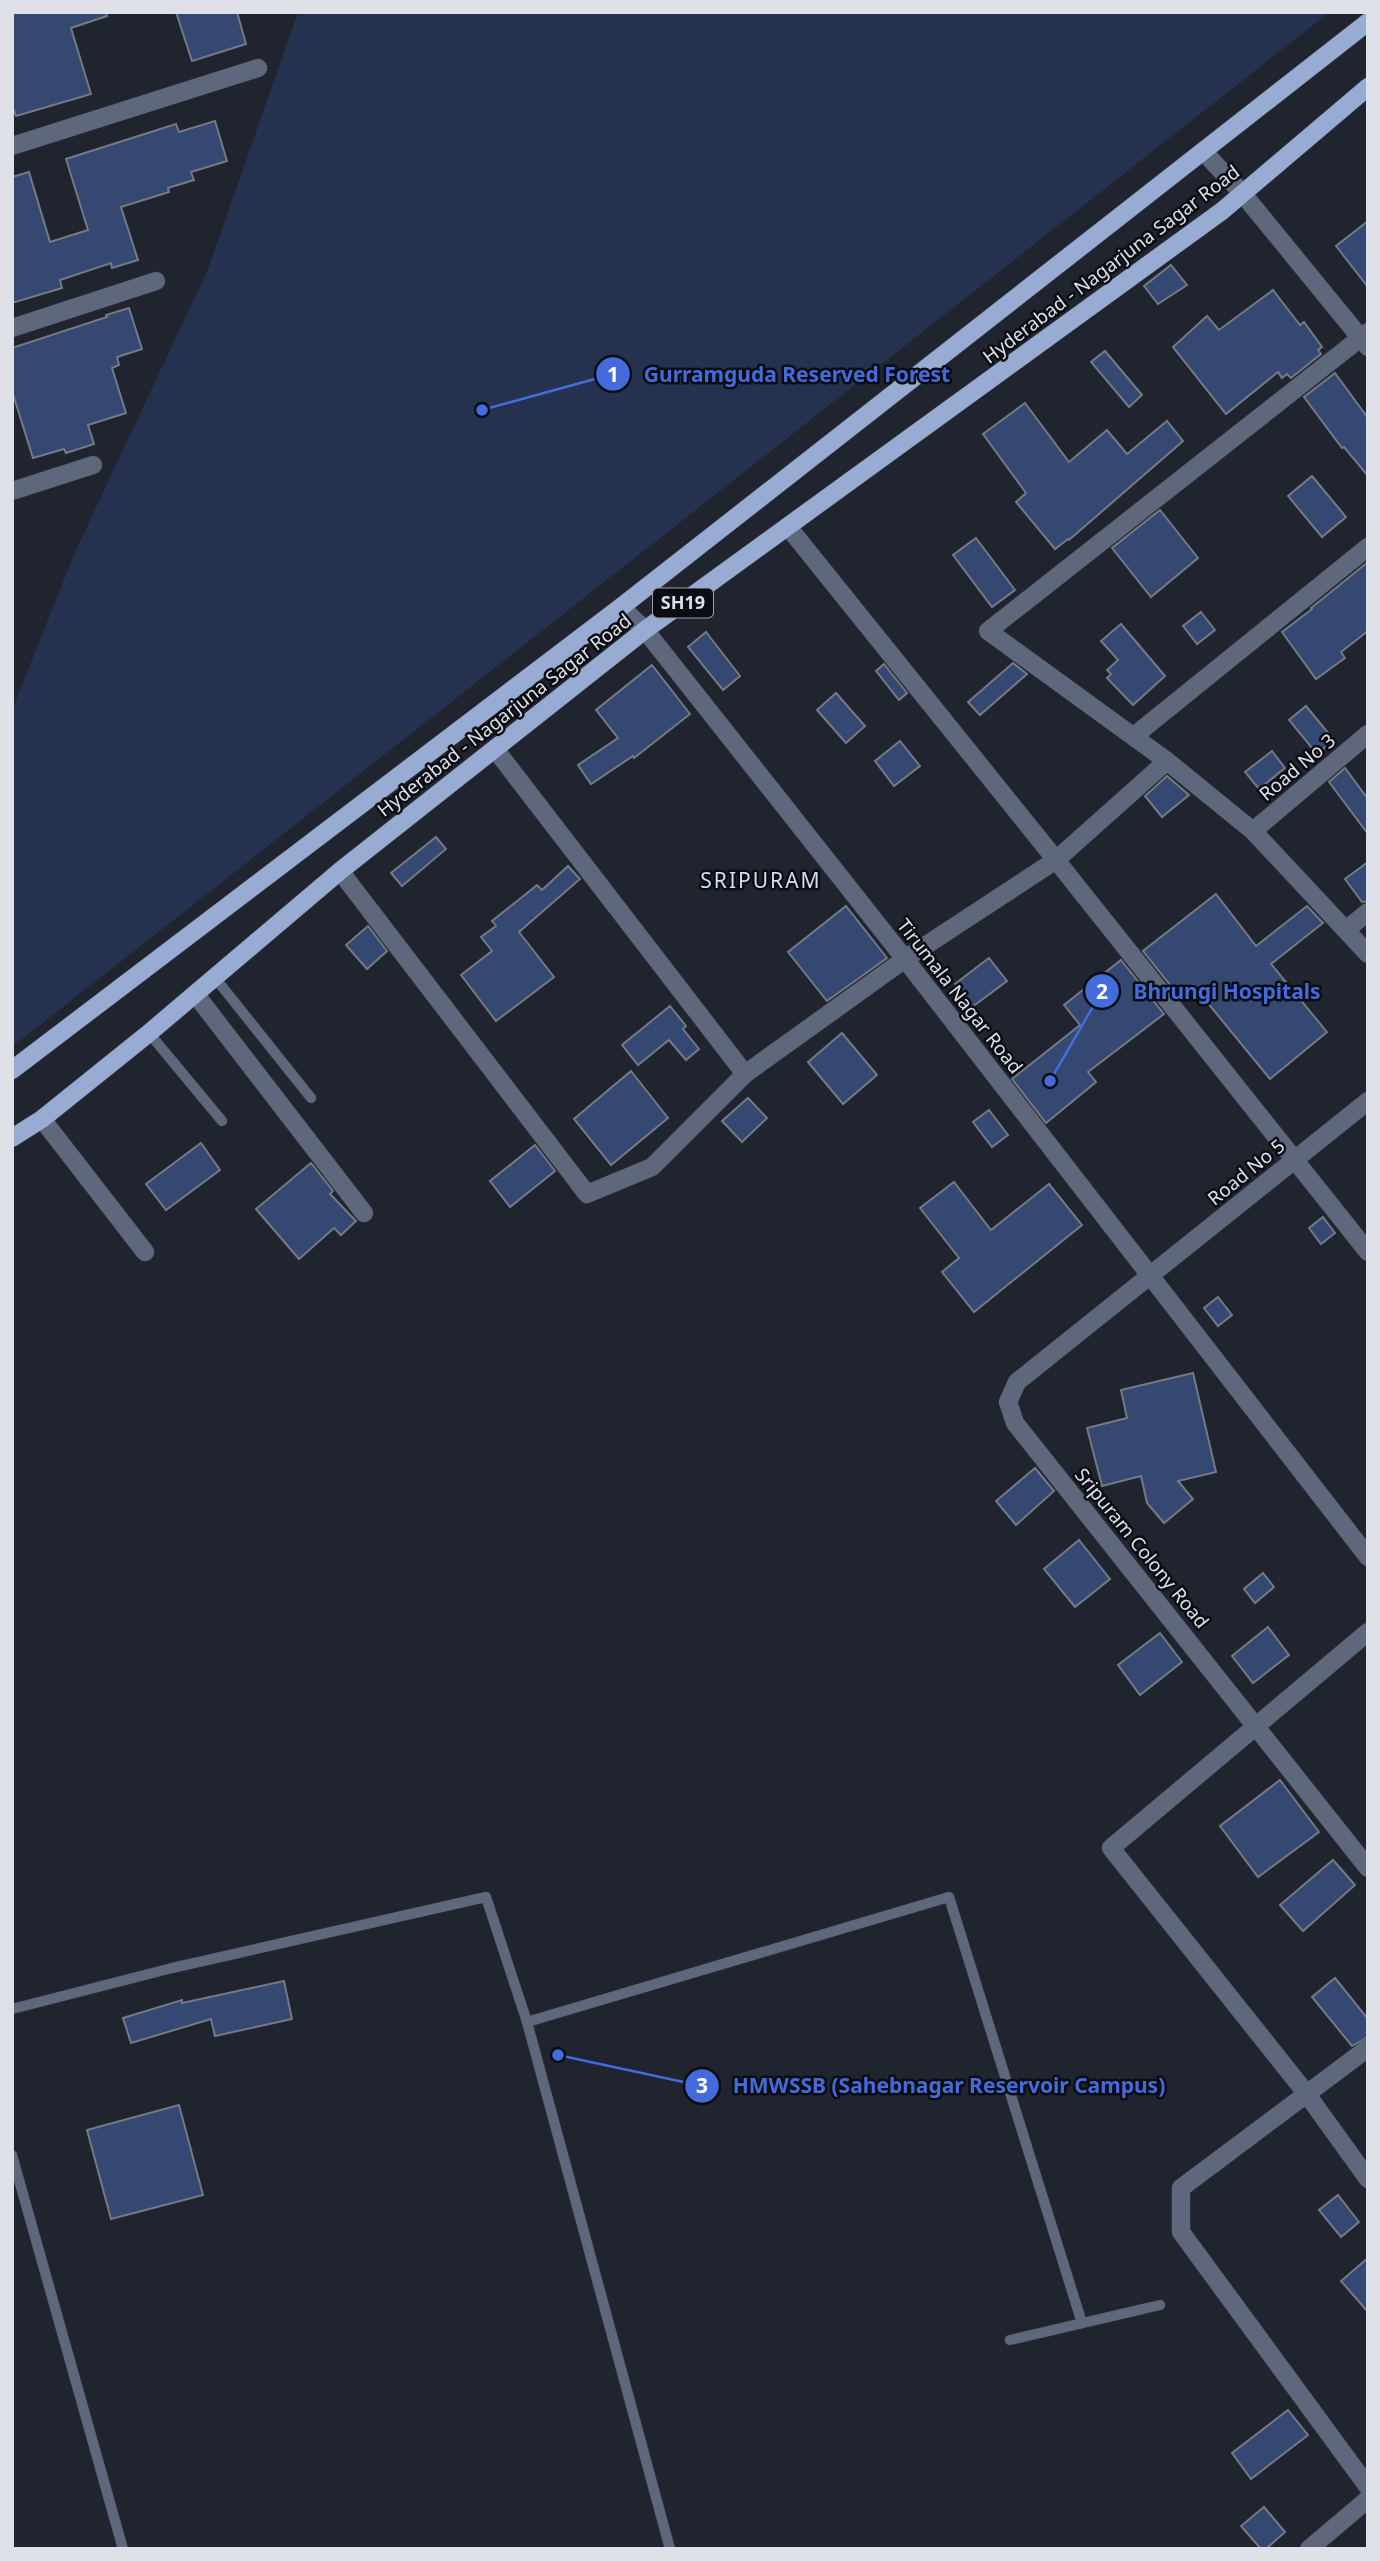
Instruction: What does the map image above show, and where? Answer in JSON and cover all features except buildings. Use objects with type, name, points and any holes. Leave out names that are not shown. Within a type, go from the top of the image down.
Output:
[{"type":"main road","name":"Hyderabad - Nagarjuna Sagar Road","points":[[12,1070],[621,607],[1368,22]]},
{"type":"main road","name":"Hyderabad - Nagarjuna Sagar Road","points":[[12,1138],[42,1119],[216,979],[340,871],[645,630],[789,528],[1243,194],[1368,87]]},
{"type":"street","points":[[12,146],[258,68]]},
{"type":"street","points":[[1203,151],[1243,194],[1365,339],[988,631],[1134,736],[1253,831],[1368,954]]},
{"type":"street","points":[[12,328],[156,281]]},
{"type":"street","points":[[12,491],[93,465]]},
{"type":"street","points":[[789,528],[1368,1252]]},
{"type":"street","points":[[1134,736],[1368,547]]},
{"type":"street","name":"Tirumala Nagar Road","points":[[621,607],[645,630],[905,959],[1368,1557]]},
{"type":"street","name":"Road No 3","points":[[1253,831],[1368,734]]},
{"type":"street","points":[[495,749],[745,1074]]},
{"type":"street","points":[[340,871],[587,1194],[652,1167],[745,1074],[905,959],[1056,860],[1167,761]]},
{"type":"street","points":[[1347,929],[1368,912]]},
{"type":"street","points":[[196,995],[364,1213]]},
{"type":"street","name":"Road No 5","points":[[1151,1275],[1368,1101]]},
{"type":"street","points":[[42,1119],[145,1252]]},
{"type":"street","name":"Sripuram Colony Road","points":[[1151,1275],[1017,1382],[1008,1402],[1015,1423],[1368,1868]]},
{"type":"street","points":[[1368,1632],[1111,1848],[1306,2093],[1368,2179]]},
{"type":"street","points":[[1368,2048],[1181,2188],[1181,2232],[1368,2487]]},
{"type":"street","points":[[1309,2549],[1368,2499]]},
{"type":"lane","points":[[216,979],[311,1098]]},
{"type":"lane","points":[[149,1033],[222,1121]]},
{"type":"lane","points":[[12,2009],[172,1968],[486,1897],[527,2022],[670,2549]]},
{"type":"lane","points":[[527,2022],[948,1897],[1082,2323]]},
{"type":"lane","points":[[12,2155],[123,2549]]},
{"type":"lane","points":[[1010,2340],[1160,2305]]},
{"type":"shaded area","points":[[298,12],[1330,12],[12,1047],[12,710],[75,552],[208,269]]},
{"type":"place","name":"Gurramguda Reserved Forest","points":[[482,410]]},
{"type":"place","name":"Bhrungi Hospitals","points":[[1050,1081]]},
{"type":"place","name":"HMWSSB (Sahebnagar Reservoir Campus)","points":[[558,2055]]},
{"type":"district","name":"SRIPURAM","points":[[761,881]]}]
